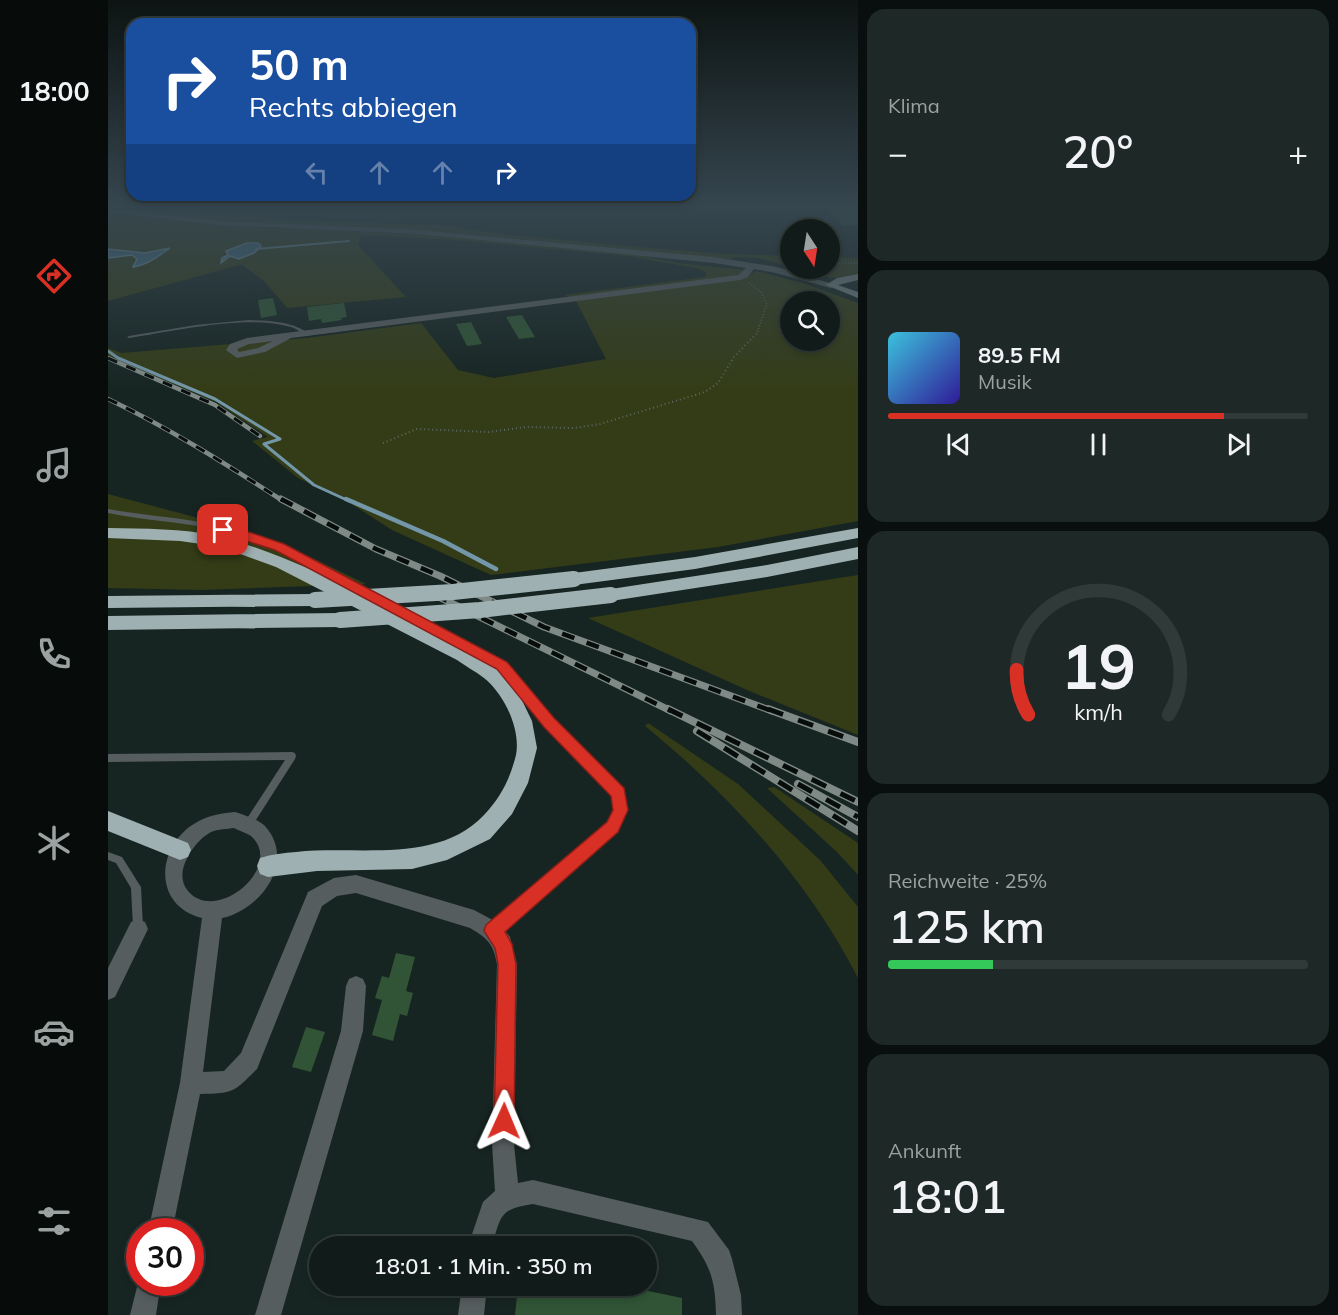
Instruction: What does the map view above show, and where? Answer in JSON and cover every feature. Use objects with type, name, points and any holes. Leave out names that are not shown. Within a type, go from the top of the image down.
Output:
[{"type":"highway","points":[[108,532],[180,536],[215,541],[282,563],[463,655],[491,673],[510,695],[522,721],[527,748],[525,758],[521,777],[505,807],[482,832],[447,850],[412,859],[317,860],[268,866]]},
{"type":"highway","points":[[108,602],[315,600],[453,592],[707,561],[858,533]]},
{"type":"highway","points":[[108,623],[340,620],[480,610],[611,595],[767,571],[858,553]]},
{"type":"highway","points":[[108,821],[180,850]]},
{"type":"street","points":[[286,338],[740,277],[745,275],[750,266]]},
{"type":"street","points":[[761,266],[831,285],[858,295]]},
{"type":"street","points":[[831,285],[847,278],[858,279]]},
{"type":"street","points":[[844,290],[858,279]]},
{"type":"street","points":[[235,820],[260,830],[267,841],[270,853],[268,866],[254,892],[228,908],[198,909],[186,902],[177,892],[173,879],[174,864],[180,850],[191,837],[212,824],[235,820]]},
{"type":"street","points":[[191,1083],[229,1082],[249,1061],[315,899],[334,887],[356,884],[474,920],[492,931],[503,944],[507,964],[503,1144],[507,1196]]},
{"type":"street","points":[[163,1218],[191,1083],[213,910]]},
{"type":"street","points":[[108,990],[138,929]]},
{"type":"street","points":[[268,1315],[352,1031],[356,986]]},
{"type":"street","points":[[483,1236],[491,1210],[507,1196],[533,1192],[699,1231],[720,1259],[728,1295],[729,1315]]},
{"type":"street","points":[[143,1315],[146,1296]]},
{"type":"street","points":[[471,1315],[474,1296]]},
{"type":"lane","points":[[129,337],[259,319],[293,325],[309,334]]},
{"type":"lane","points":[[108,511],[219,529],[242,534],[279,547],[502,665],[549,722],[618,793],[621,810],[613,827],[492,931]]},
{"type":"lane","points":[[108,758],[292,756],[249,824]]},
{"type":"lane","points":[[108,856],[119,860],[136,887],[138,929]]},
{"type":"path","points":[[383,443],[417,429],[489,432],[526,427],[574,428],[600,424],[705,392],[718,383],[734,357],[755,338],[767,304],[761,292],[740,277]]},
{"type":"green space","points":[[108,266],[235,266],[108,301]]},
{"type":"green space","points":[[244,266],[378,266],[406,297],[287,308],[265,282]]},
{"type":"green space","points":[[688,266],[744,270],[736,276],[569,297],[565,295],[705,277],[707,273]]},
{"type":"green space","points":[[840,266],[858,266],[858,274],[840,277]]},
{"type":"green space","points":[[756,271],[825,291],[780,291],[780,351],[840,351],[840,296],[858,303],[858,521],[718,547],[491,575],[392,530],[347,501],[298,478],[252,441],[268,437],[216,402],[108,356],[108,348],[121,353],[307,338],[421,323],[458,370],[494,378],[606,359],[576,301],[748,277]]},
{"type":"green space","points":[[108,494],[247,531],[294,549],[366,584],[203,590],[108,588]]},
{"type":"green space","points":[[858,575],[858,735],[747,690],[588,618]]},
{"type":"green space","points":[[648,723],[738,784],[820,860],[858,907],[858,978],[816,907],[765,841],[707,781],[645,726]]},
{"type":"green space","points":[[774,787],[858,843],[858,875],[837,852],[767,788]]},
{"type":"building","points":[[273,298],[277,315],[261,318],[258,300]]},
{"type":"building","points":[[344,303],[347,317],[341,318],[342,320],[322,323],[321,319],[309,321],[307,307]]},
{"type":"building","points":[[522,315],[535,337],[519,339],[506,317]]},
{"type":"building","points":[[471,322],[482,344],[467,346],[456,324]]},
{"type":"building","points":[[396,953],[415,957],[406,991],[413,993],[407,1016],[400,1014],[393,1041],[372,1035],[382,1000],[375,998],[382,976],[389,978]]},
{"type":"building","points":[[306,1027],[325,1032],[311,1072],[292,1067]]},
{"type":"building","points":[[657,1293],[682,1298],[682,1315],[515,1315],[517,1296],[657,1296]]},
{"type":"waterway","points":[[108,351],[118,358],[215,399],[280,439],[264,444],[314,485],[349,501]]},
{"type":"waterway","points":[[346,499],[443,541],[496,569]]},
{"type":"railway","points":[[108,358],[215,405],[260,436]]},
{"type":"railway","points":[[108,399],[175,434],[283,501]]},
{"type":"railway","points":[[281,499],[376,549],[440,576],[544,627],[772,711]]},
{"type":"railway","points":[[435,595],[671,711]]},
{"type":"railway","points":[[668,709],[858,802]]},
{"type":"railway","points":[[768,709],[858,742]]},
{"type":"railway","points":[[697,731],[858,831]]},
{"type":"railway","points":[[798,784],[858,817]]},
{"type":"route","points":[[223,530],[279,547],[502,665],[549,722],[618,793],[621,810],[613,827],[492,931],[503,944],[507,964],[504,1121]]}]
